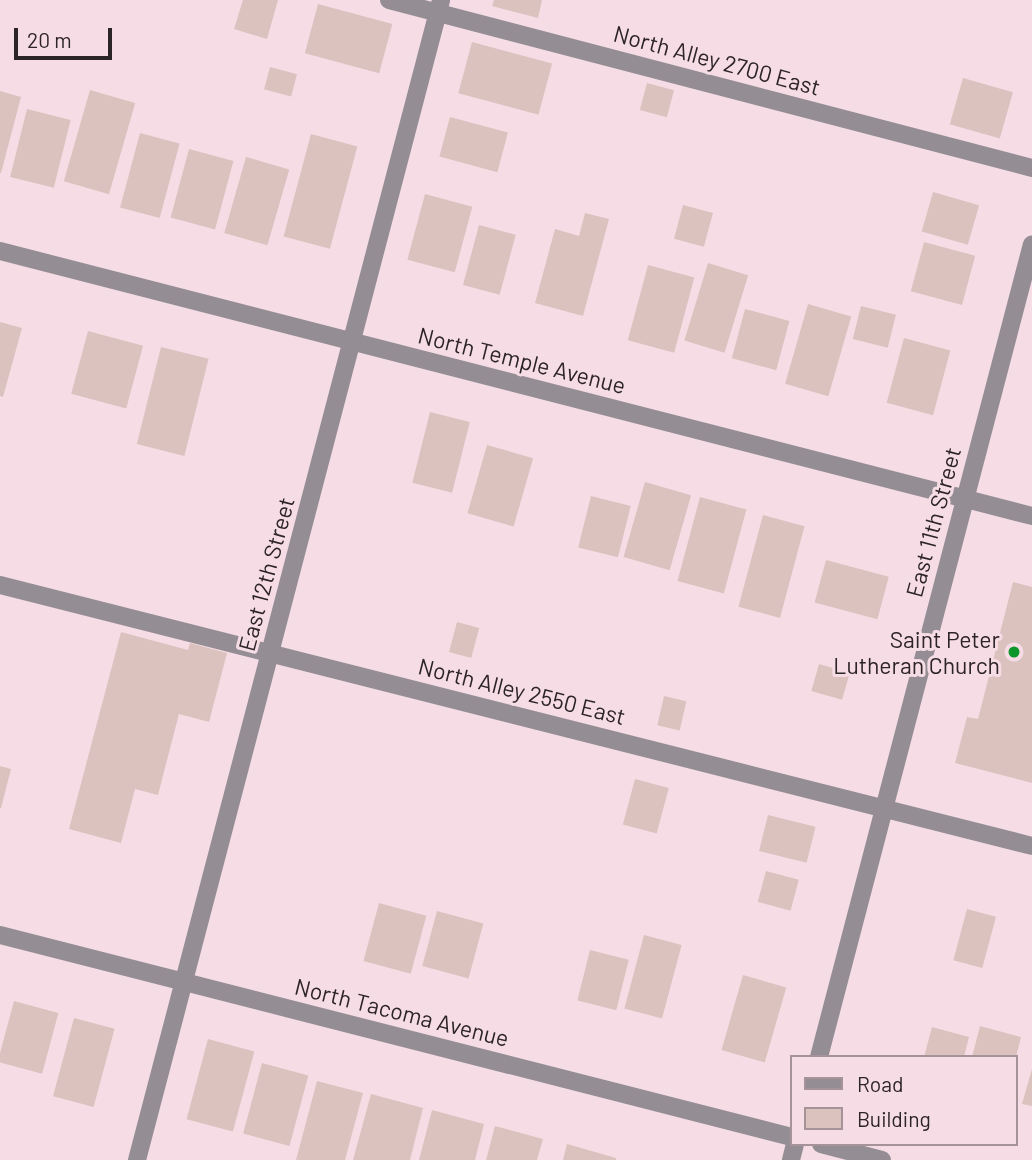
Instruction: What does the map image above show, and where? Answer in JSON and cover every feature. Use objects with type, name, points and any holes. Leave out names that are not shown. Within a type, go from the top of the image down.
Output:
[{"type":"street","name":"North Alley 2700 East","points":[[389,0],[439,6],[1032,168]]},
{"type":"street","name":"East 12th Street","points":[[137,1160],[439,6]]},
{"type":"street","name":"East 11th Street","points":[[820,1055],[1032,244]]},
{"type":"street","name":"North Temple Avenue","points":[[0,251],[1032,516]]},
{"type":"street","name":"North Alley 2550 East","points":[[0,585],[1032,846]]},
{"type":"street","name":"North Tacoma Avenue","points":[[0,934],[790,1136]]},
{"type":"street","points":[[829,1146],[882,1160]]},
{"type":"building","points":[[243,0],[278,0],[267,39],[234,29]]},
{"type":"building","points":[[494,0],[542,0],[538,18],[492,6]]},
{"type":"building","points":[[318,4],[392,24],[379,73],[305,53]]},
{"type":"building","points":[[472,42],[552,63],[538,115],[458,93]]},
{"type":"building","points":[[270,67],[297,74],[291,96],[264,89]]},
{"type":"building","points":[[963,78],[1013,92],[1000,138],[950,124]]},
{"type":"building","points":[[647,83],[674,90],[667,117],[640,110]]},
{"type":"building","points":[[90,90],[135,103],[109,194],[64,181]]},
{"type":"building","points":[[0,91],[21,97],[1,173],[0,173]]},
{"type":"building","points":[[27,109],[71,120],[54,188],[10,177]]},
{"type":"building","points":[[450,117],[508,133],[497,172],[439,157]]},
{"type":"building","points":[[140,133],[180,144],[160,218],[120,207]]},
{"type":"building","points":[[311,134],[357,146],[330,249],[284,236]]},
{"type":"building","points":[[189,149],[233,161],[215,229],[171,218]]},
{"type":"building","points":[[246,157],[289,169],[267,245],[224,233]]},
{"type":"building","points":[[933,192],[979,205],[968,245],[922,231]]},
{"type":"building","points":[[425,194],[472,207],[455,272],[407,260]]},
{"type":"building","points":[[683,205],[713,213],[704,247],[674,239]]},
{"type":"building","points":[[585,213],[609,219],[583,316],[535,303],[555,229],[579,236]]},
{"type":"building","points":[[479,225],[516,235],[500,295],[463,285]]},
{"type":"building","points":[[924,242],[975,256],[962,305],[911,291]]},
{"type":"building","points":[[708,263],[748,275],[724,353],[684,340]]},
{"type":"building","points":[[648,265],[694,277],[674,353],[628,340]]},
{"type":"building","points":[[808,304],[851,316],[828,396],[785,384]]},
{"type":"building","points":[[861,306],[896,315],[888,348],[853,339]]},
{"type":"building","points":[[745,309],[789,321],[776,370],[732,358]]},
{"type":"building","points":[[0,322],[22,328],[3,397],[0,396]]},
{"type":"building","points":[[88,331],[143,346],[126,409],[71,394]]},
{"type":"building","points":[[904,338],[950,350],[933,415],[887,403]]},
{"type":"building","points":[[161,347],[209,359],[184,456],[137,444]]},
{"type":"building","points":[[430,412],[470,422],[452,493],[412,483]]},
{"type":"building","points":[[487,445],[533,458],[514,526],[467,513]]},
{"type":"building","points":[[645,482],[691,495],[670,570],[624,557]]},
{"type":"building","points":[[591,496],[631,506],[618,557],[578,547]]},
{"type":"building","points":[[700,497],[746,509],[724,593],[677,581]]},
{"type":"building","points":[[763,515],[805,526],[780,618],[738,607]]},
{"type":"building","points":[[826,560],[889,577],[877,619],[815,603]]},
{"type":"building","name":"Saint Peter Lutheran Church","points":[[1013,582],[1032,587],[1032,783],[955,763],[967,717],[978,719]]},
{"type":"building","points":[[457,622],[479,628],[471,658],[449,652]]},
{"type":"building","points":[[121,632],[188,650],[190,643],[227,653],[209,722],[179,714],[158,795],[135,789],[121,843],[69,829]]},
{"type":"building","points":[[819,664],[850,673],[842,700],[811,691]]},
{"type":"building","points":[[664,696],[686,701],[680,730],[657,725]]},
{"type":"building","points":[[0,766],[11,769],[1,808],[0,808]]},
{"type":"building","points":[[635,779],[669,788],[657,833],[623,824]]},
{"type":"building","points":[[768,815],[816,827],[807,863],[759,851]]},
{"type":"building","points":[[766,871],[799,880],[791,911],[758,902]]},
{"type":"building","points":[[379,903],[426,916],[411,974],[363,961]]},
{"type":"building","points":[[967,909],[996,917],[982,968],[953,960]]},
{"type":"building","points":[[437,911],[483,923],[469,978],[422,966]]},
{"type":"building","points":[[644,935],[682,945],[662,1019],[624,1008]]},
{"type":"building","points":[[590,950],[629,960],[616,1010],[577,1000]]},
{"type":"building","points":[[743,975],[786,987],[765,1062],[722,1050]]},
{"type":"building","points":[[14,1001],[58,1013],[42,1074],[0,1062]]},
{"type":"building","points":[[74,1018],[115,1029],[94,1107],[53,1096]]},
{"type":"building","points":[[980,1026],[1021,1037],[1016,1055],[973,1055]]},
{"type":"building","points":[[932,1027],[969,1037],[964,1055],[925,1055]]},
{"type":"building","points":[[208,1039],[254,1051],[233,1132],[187,1119]]},
{"type":"building","points":[[262,1063],[308,1075],[289,1146],[243,1134]]},
{"type":"building","points":[[1032,1069],[1032,1106],[1022,1104]]},
{"type":"building","points":[[317,1081],[363,1093],[345,1160],[296,1160]]},
{"type":"building","points":[[371,1094],[423,1108],[410,1160],[353,1160]]},
{"type":"building","points":[[432,1110],[484,1124],[475,1160],[419,1160]]},
{"type":"building","points":[[495,1126],[543,1139],[537,1160],[486,1160]]},
{"type":"building","points":[[567,1144],[616,1158],[616,1160],[563,1160]]},
{"type":"place","name":"Saint Peter Lutheran Church","points":[[1014,652]]}]
